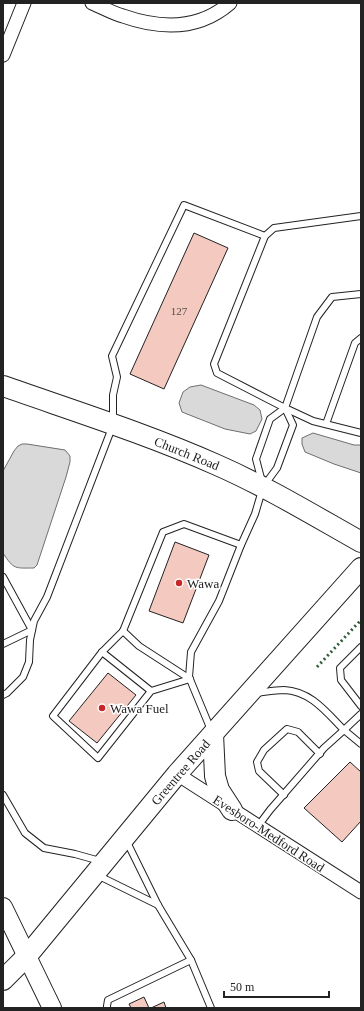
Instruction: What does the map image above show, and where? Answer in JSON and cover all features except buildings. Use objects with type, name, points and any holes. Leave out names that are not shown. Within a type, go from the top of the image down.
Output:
[{"type":"main road","name":"Church Road","points":[[6,389],[113,424],[217,465],[286,499],[361,542]]},
{"type":"main road","name":"Greentree Road","points":[[3,980],[27,956],[177,774],[361,568]]},
{"type":"main road","points":[[212,734],[217,783],[219,790],[232,810]]},
{"type":"main road","points":[[3,907],[52,1008]]},
{"type":"street","points":[[3,55],[24,3]]},
{"type":"street","points":[[92,3],[122,16],[153,24],[169,25],[185,24],[201,20],[216,13],[230,3]]},
{"type":"street","name":"Evesboro-Medford Road","points":[[177,774],[361,892]]},
{"type":"lane","points":[[3,695],[24,678],[29,662],[30,640],[34,621],[47,597],[113,424],[113,395],[118,377],[112,356],[184,205],[265,236]]},
{"type":"lane","points":[[361,216],[274,228],[265,236],[214,364],[217,373],[285,408],[313,421],[361,433]]},
{"type":"lane","points":[[263,488],[256,459],[270,419],[285,408],[317,316],[332,297],[361,294]]},
{"type":"lane","points":[[326,424],[355,343],[361,338]]},
{"type":"lane","points":[[212,734],[189,677],[191,652],[219,601],[255,514],[263,488],[277,468],[293,425],[285,408]]},
{"type":"lane","points":[[190,679],[151,691],[98,758],[53,716],[102,652],[123,631],[163,532],[184,524],[241,545]]},
{"type":"lane","points":[[3,577],[32,630]]},
{"type":"lane","points":[[3,644],[32,630]]},
{"type":"lane","points":[[123,631],[139,646],[190,679]]},
{"type":"lane","points":[[361,647],[340,668],[341,680],[361,706]]},
{"type":"lane","points":[[102,652],[151,691]]},
{"type":"lane","points":[[249,693],[284,690],[297,692],[309,697],[361,744]]},
{"type":"lane","points":[[258,826],[270,810],[320,754],[361,714]]},
{"type":"lane","points":[[284,795],[258,771],[257,762],[264,750],[287,729],[298,732],[320,754]]},
{"type":"lane","points":[[3,795],[25,833],[44,848],[75,854],[158,905]]},
{"type":"lane","points":[[125,837],[158,905],[191,960],[211,1008]]},
{"type":"lane","points":[[107,1008],[108,1000],[191,960]]},
{"type":"shaded area","points":[[201,385],[254,405],[260,410],[262,419],[256,431],[250,434],[225,429],[182,412],[179,403],[183,392],[190,387]]},
{"type":"shaded area","points":[[313,433],[354,445],[361,445],[361,473],[305,452],[302,444],[302,438]]},
{"type":"shaded area","points":[[22,444],[65,450],[70,456],[66,477],[37,565],[34,568],[16,567],[10,563],[3,553],[3,471],[14,451]]},
{"type":"hedge","points":[[317,667],[361,620]]},
{"type":"place","name":"Wawa","points":[[179,583]]},
{"type":"place","name":"Wawa Fuel","points":[[102,708]]}]
